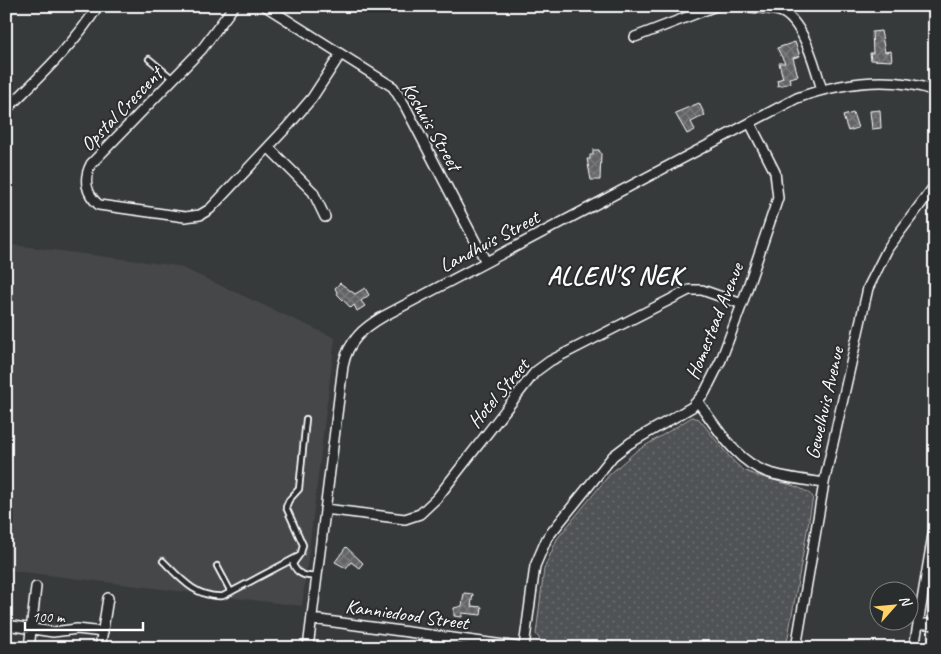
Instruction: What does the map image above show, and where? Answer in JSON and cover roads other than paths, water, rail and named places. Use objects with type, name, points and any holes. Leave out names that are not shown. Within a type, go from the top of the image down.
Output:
[{"type":"street","points":[[6,110],[62,54],[84,28],[98,6]]},
{"type":"street","name":"Opstal Crescent","points":[[234,6],[202,49],[92,164],[87,172],[88,190],[92,199],[99,205],[185,217],[200,216],[210,209],[269,148],[312,98],[340,55]]},
{"type":"street","name":"Koshuis Street","points":[[265,6],[393,87],[486,262]]},
{"type":"street","points":[[635,37],[716,6]]},
{"type":"street","points":[[744,6],[780,11],[786,15],[810,49],[822,90]]},
{"type":"street","name":"Landhuis Street","points":[[308,648],[343,366],[353,340],[369,325],[797,98],[822,90],[875,83],[935,91]]},
{"type":"street","name":"Homestead Avenue","points":[[525,648],[534,566],[551,531],[613,456],[630,443],[698,402],[716,371],[742,304],[778,198],[775,172],[750,123]]},
{"type":"street","points":[[269,148],[314,192],[325,217]]},
{"type":"street","name":"Gewelhuis Avenue","points":[[796,648],[824,483],[868,288],[888,248],[935,185]]},
{"type":"street","name":"Hotel Street","points":[[325,509],[405,519],[417,516],[437,498],[535,372],[550,362],[689,290],[702,290],[742,304]]},
{"type":"street","points":[[698,402],[731,446],[747,461],[768,472],[824,483]]},
{"type":"street","points":[[935,523],[918,623],[935,625]]},
{"type":"street","points":[[29,648],[36,587]]},
{"type":"street","points":[[100,648],[108,598]]},
{"type":"street","name":"Kanniedood Street","points":[[312,619],[525,648]]},
{"type":"street","points":[[6,625],[53,632],[77,629],[102,632]]},
{"type":"street","points":[[914,648],[917,632]]},
{"type":"lane","points":[[149,59],[174,79]]},
{"type":"lane","points":[[306,418],[299,489],[289,500],[286,507],[303,545],[293,564],[294,568],[304,576],[318,577]]},
{"type":"lane","points":[[163,561],[183,582],[201,594],[215,596],[231,592],[298,556]]},
{"type":"lane","points":[[217,566],[231,592]]},
{"type":"district","name":"ALLEN'S NEK","points":[[615,275]]}]
